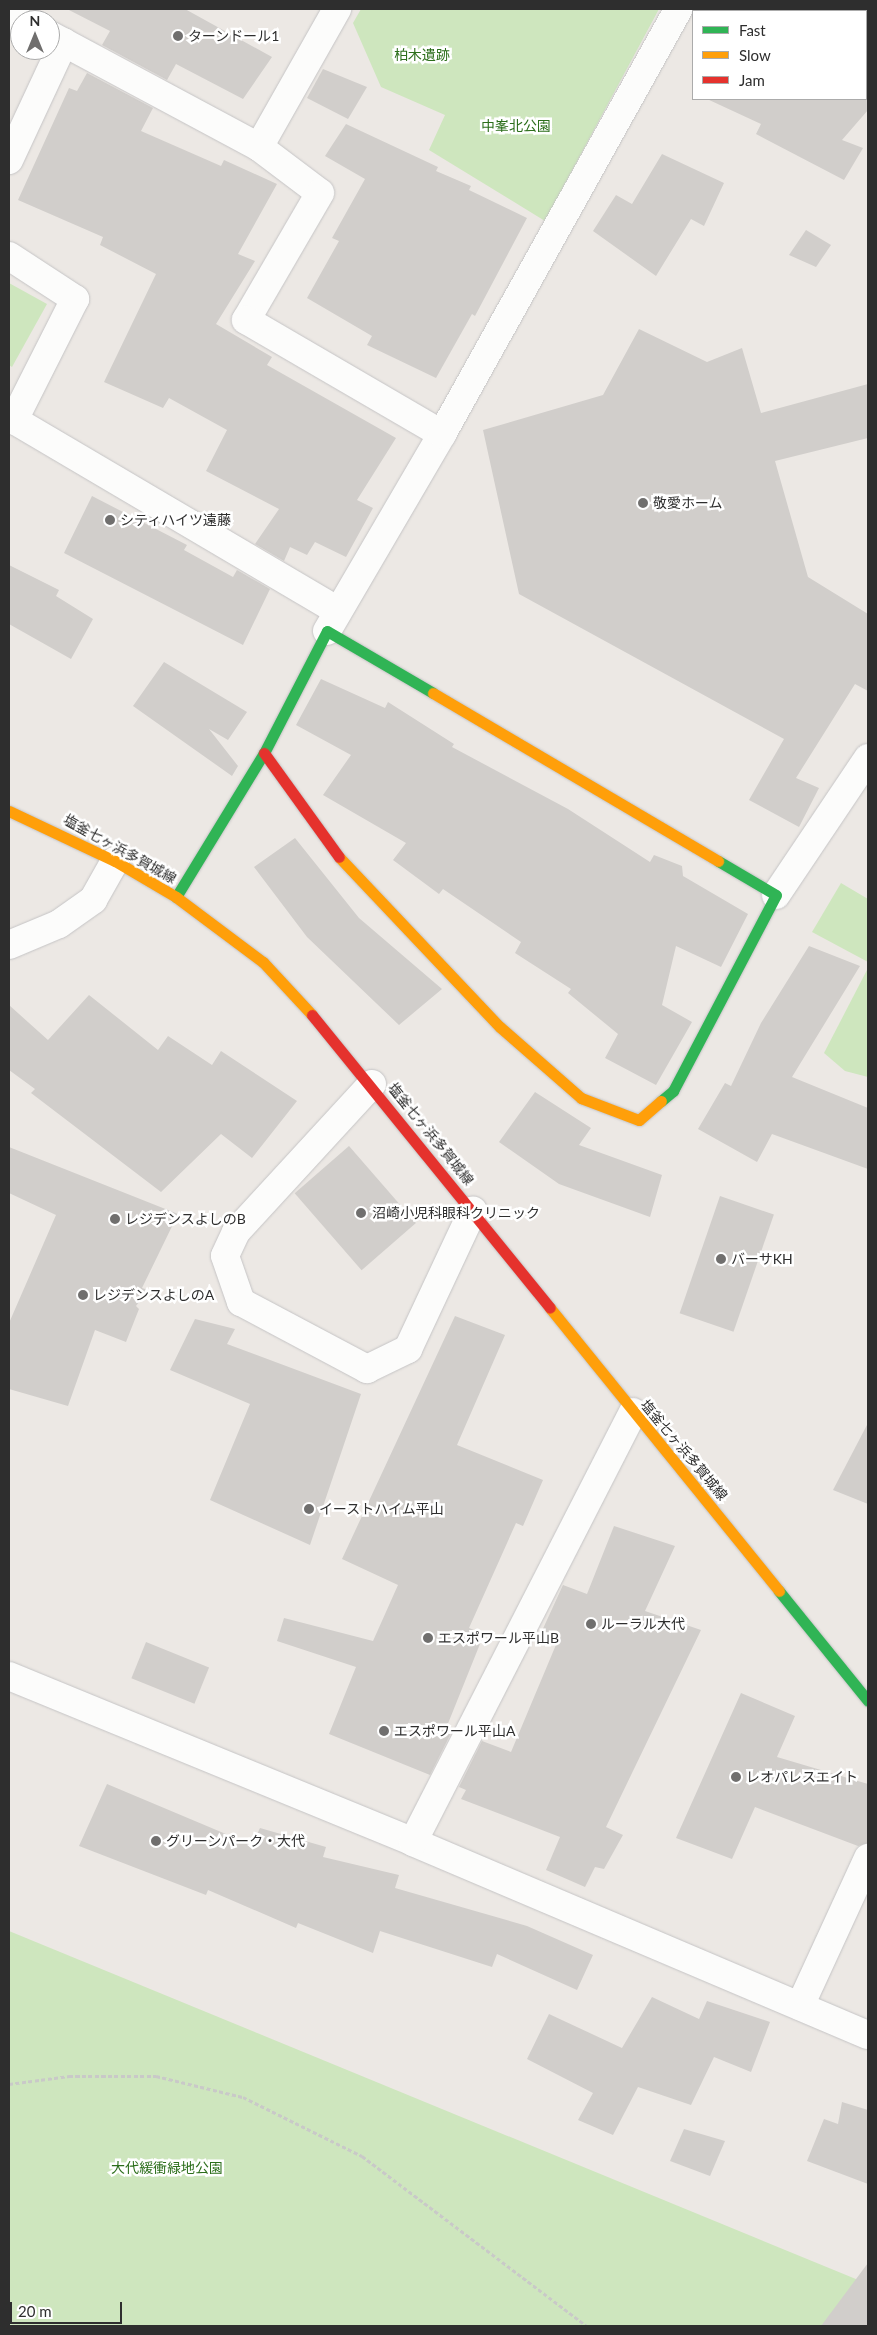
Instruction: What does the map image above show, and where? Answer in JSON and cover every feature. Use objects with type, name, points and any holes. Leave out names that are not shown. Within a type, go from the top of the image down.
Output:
[{"type":"street","points":[[259,147],[337,9]]},
{"type":"street","points":[[176,897],[264,753],[333,621],[442,434],[678,9]]},
{"type":"street","points":[[60,40],[259,147],[320,193],[246,320],[442,434]]},
{"type":"street","points":[[9,160],[48,60]]},
{"type":"street","points":[[9,256],[75,299],[14,420],[333,621],[776,895]]},
{"type":"street","points":[[264,753],[339,858],[500,1027],[581,1098],[639,1120],[673,1091],[776,895],[868,758]]},
{"type":"street","name":"塩釜七ヶ浜多賀城線","points":[[9,811],[115,861],[176,897],[263,962],[299,998],[372,1084],[633,1412],[868,1701]]},
{"type":"street","points":[[9,945],[59,924],[93,900],[115,861]]},
{"type":"street","points":[[372,1084],[236,1232],[225,1256],[241,1302],[367,1369],[408,1349],[473,1210]]},
{"type":"street","points":[[413,1842],[633,1412]]},
{"type":"street","points":[[9,1676],[413,1842],[868,2035]]},
{"type":"street","points":[[800,2006],[868,1858]]},
{"type":"path","points":[[9,2084],[69,2076],[156,2076],[243,2096],[362,2156],[587,2326]]},
{"type":"green space","points":[[361,9],[659,9],[545,221],[429,150],[445,115],[381,87],[353,23]]},
{"type":"green space","points":[[9,283],[47,304],[12,367],[9,365]]},
{"type":"green space","points":[[841,883],[868,899],[868,962],[812,932]]},
{"type":"green space","points":[[868,968],[868,1077],[845,1071],[824,1053]]},
{"type":"green space","name":"大代緩衝緑地公園","points":[[9,1931],[868,2284],[868,2326],[9,2326]]},
{"type":"building","name":"ターンドール1","points":[[67,9],[185,9],[272,57],[243,99],[176,64],[167,80],[102,45],[110,31]]},
{"type":"building","points":[[323,69],[367,87],[348,119],[307,98]]},
{"type":"building","points":[[87,73],[153,108],[141,131],[221,166],[224,160],[277,184],[238,254],[255,261],[216,324],[272,357],[267,365],[396,438],[357,500],[373,508],[346,557],[315,542],[307,555],[290,547],[284,561],[255,544],[279,509],[206,471],[227,430],[169,398],[163,408],[104,382],[156,274],[100,245],[103,237],[18,200],[69,88],[77,91]]},
{"type":"building","points":[[868,99],[868,110],[842,140],[863,148],[844,180],[756,134],[761,124],[709,100]]},
{"type":"building","points":[[346,124],[438,167],[436,171],[471,186],[469,190],[527,218],[475,316],[472,314],[436,378],[367,345],[372,336],[307,298],[339,241],[332,238],[365,179],[325,156]]},
{"type":"building","points":[[662,154],[724,183],[704,226],[691,219],[656,276],[593,231],[616,195],[632,204]]},
{"type":"building","points":[[806,230],[831,245],[816,267],[789,255]]},
{"type":"building","name":"敬愛ホーム","points":[[639,329],[707,362],[742,348],[761,413],[868,384],[868,438],[775,461],[808,577],[868,614],[868,691],[855,684],[796,778],[819,788],[799,827],[749,800],[784,739],[519,594],[483,430],[603,395]]},
{"type":"building","points":[[92,496],[187,545],[184,550],[233,577],[237,570],[270,589],[243,645],[64,553]]},
{"type":"building","points":[[9,565],[59,590],[56,596],[93,619],[71,659],[9,624]]},
{"type":"building","points":[[164,662],[247,712],[228,740],[209,729],[238,766],[232,776],[133,706]]},
{"type":"building","points":[[321,679],[385,708],[388,702],[454,744],[452,747],[568,809],[650,862],[654,855],[682,866],[683,876],[748,914],[721,967],[676,946],[662,1005],[692,1022],[656,1085],[605,1058],[618,1034],[568,993],[571,989],[515,953],[521,942],[443,889],[439,894],[393,860],[406,843],[323,795],[351,755],[296,725]]},
{"type":"building","points":[[295,838],[359,918],[442,989],[399,1025],[307,937],[254,867]]},
{"type":"building","points":[[809,946],[860,966],[792,1077],[868,1108],[868,1169],[772,1134],[757,1162],[698,1129],[725,1083],[731,1086],[761,1023]]},
{"type":"building","points":[[89,995],[158,1050],[168,1036],[212,1065],[221,1051],[297,1101],[252,1158],[221,1134],[161,1192],[31,1093],[35,1089],[9,1070],[9,1005],[48,1040]]},
{"type":"building","points":[[535,1092],[591,1128],[579,1145],[662,1175],[650,1217],[559,1184],[499,1142]]},
{"type":"building","points":[[349,1146],[416,1223],[362,1270],[295,1193]]},
{"type":"building","points":[[9,1147],[178,1214],[142,1288],[148,1290],[136,1306],[139,1309],[126,1342],[95,1330],[68,1406],[9,1389],[9,1323],[56,1215],[9,1193]]},
{"type":"building","name":"バーサKH","points":[[720,1196],[774,1215],[734,1332],[680,1313]]},
{"type":"building","points":[[455,1316],[505,1335],[457,1445],[543,1480],[523,1526],[516,1523],[469,1628],[484,1634],[447,1726],[453,1729],[430,1775],[329,1734],[356,1667],[277,1641],[284,1618],[373,1641],[398,1585],[342,1559]]},
{"type":"building","points":[[195,1319],[235,1329],[227,1344],[361,1394],[310,1545],[210,1500],[250,1404],[170,1370]]},
{"type":"building","points":[[868,1423],[868,1504],[833,1490]]},
{"type":"building","points":[[614,1526],[675,1546],[645,1611],[701,1630],[606,1827],[623,1835],[604,1869],[595,1867],[585,1887],[546,1870],[560,1837],[461,1799],[466,1790],[459,1787],[482,1741],[511,1752],[558,1640],[541,1633],[563,1585],[587,1594]]},
{"type":"building","points":[[146,1642],[209,1667],[194,1704],[131,1678]]},
{"type":"building","points":[[741,1693],[795,1716],[777,1757],[868,1784],[868,1843],[858,1846],[755,1807],[732,1859],[676,1838]]},
{"type":"building","points":[[107,1784],[252,1845],[260,1828],[326,1847],[323,1857],[399,1875],[395,1888],[527,1926],[593,1955],[577,1990],[497,1954],[492,1967],[380,1931],[373,1953],[298,1923],[296,1928],[208,1890],[206,1895],[79,1846]]},
{"type":"building","points":[[652,1997],[699,2019],[707,2001],[770,2022],[751,2072],[714,2057],[691,2105],[638,2087],[613,2135],[578,2120],[593,2093],[527,2059],[549,2014],[622,2048]]},
{"type":"building","points":[[842,2102],[868,2110],[868,2184],[807,2161],[824,2119],[838,2124]]},
{"type":"building","points":[[684,2129],[725,2141],[710,2176],[670,2161]]},
{"type":"building","points":[[868,2263],[868,2326],[821,2326]]},
{"type":"traffic: fast","points":[[176,897],[264,753],[327,631],[433,693]]},
{"type":"traffic: fast","points":[[661,1101],[673,1091],[776,895],[718,861]]},
{"type":"traffic: fast","points":[[779,1591],[868,1701]]},
{"type":"traffic: slow","points":[[433,693],[718,861]]},
{"type":"traffic: slow","points":[[9,811],[115,861],[176,897],[263,962],[312,1015]]},
{"type":"traffic: slow","points":[[339,857],[500,1027],[581,1098],[639,1120],[661,1101]]},
{"type":"traffic: slow","points":[[550,1308],[779,1591]]},
{"type":"traffic: jam","points":[[264,753],[339,857]]},
{"type":"traffic: jam","points":[[312,1015],[550,1308]]},
{"type":"place","name":"ターンドール1","points":[[178,36]]},
{"type":"place","name":"敬愛ホーム","points":[[643,503]]},
{"type":"place","name":"シティハイツ遠藤","points":[[110,520]]},
{"type":"place","name":"沼崎小児科眼科クリニック","points":[[361,1213]]},
{"type":"place","name":"レジデンスよしのB","points":[[115,1219]]},
{"type":"place","name":"バーサKH","points":[[721,1259]]},
{"type":"place","name":"レジデンスよしのA","points":[[83,1295]]},
{"type":"place","name":"イーストハイム平山","points":[[309,1509]]},
{"type":"place","name":"ルーラル大代","points":[[591,1624]]},
{"type":"place","name":"エスポワール平山B","points":[[428,1638]]},
{"type":"place","name":"エスポワール平山A","points":[[384,1731]]},
{"type":"place","name":"レオパレスエイト","points":[[736,1777]]},
{"type":"place","name":"グリーンパーク・大代","points":[[156,1841]]},
{"type":"park label","name":"柏木遺跡","points":[[422,55]]},
{"type":"park label","name":"中峯北公園","points":[[516,126]]}]
